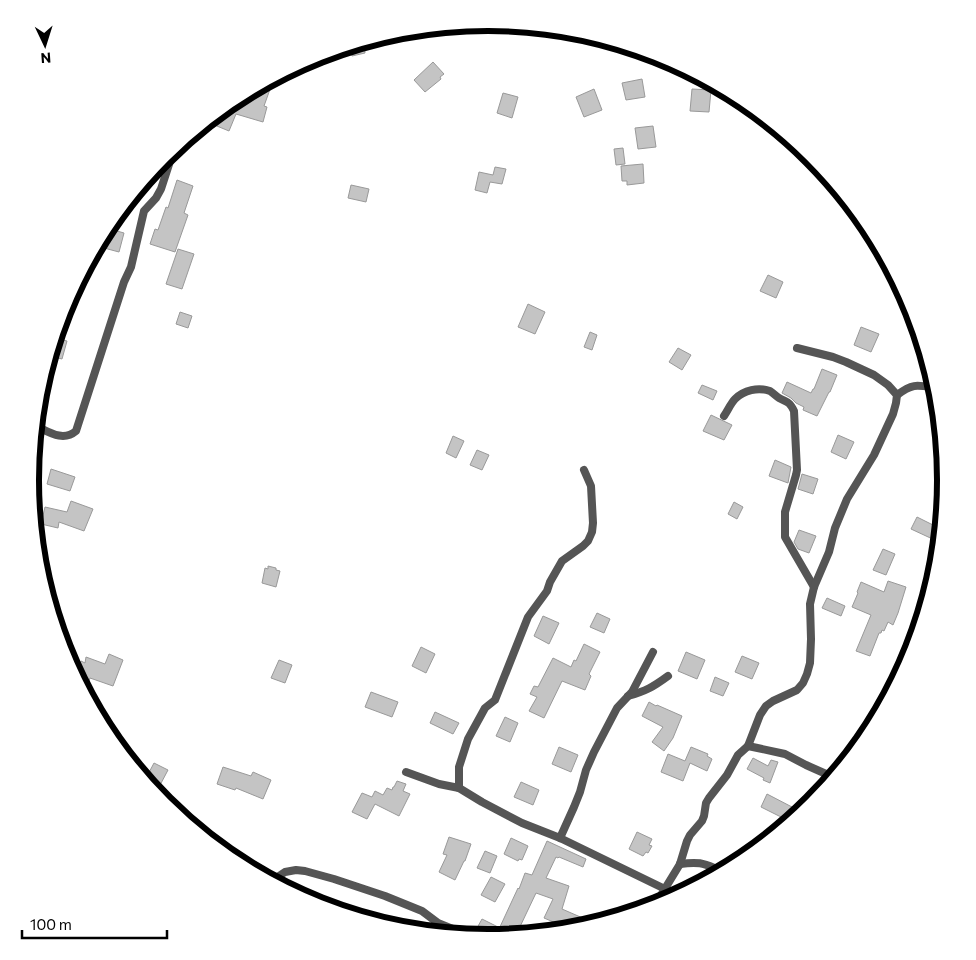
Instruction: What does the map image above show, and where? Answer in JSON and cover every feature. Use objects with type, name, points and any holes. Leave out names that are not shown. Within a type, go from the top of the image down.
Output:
[{"type":"street","points":[[42,429],[60,436],[71,435],[76,431],[124,282],[131,267],[144,211],[156,198],[161,189],[169,165]]},
{"type":"street","points":[[662,894],[680,864],[690,835],[702,821],[706,803],[727,775],[738,755],[748,746],[760,715],[766,706],[797,690],[803,683],[810,663],[810,604],[814,587],[829,552],[837,522],[847,499],[874,455],[896,403],[896,395],[888,385],[874,375],[833,357],[796,348]]},
{"type":"street","points":[[896,395],[910,386],[927,386]]},
{"type":"street","points":[[724,416],[735,399],[746,392],[754,390],[772,392],[791,405],[794,411],[797,470],[785,512],[785,537],[814,587]]},
{"type":"street","points":[[459,788],[459,767],[468,739],[485,708],[494,700],[528,618],[547,591],[562,561],[583,546],[588,541],[592,532],[591,486],[584,470]]},
{"type":"street","points":[[560,838],[580,792],[586,770],[594,752],[617,708],[628,696],[653,652]]},
{"type":"street","points":[[628,696],[654,687],[668,676]]},
{"type":"street","points":[[748,746],[785,754],[827,774]]},
{"type":"street","points":[[406,772],[439,784],[459,788],[506,815],[560,838],[665,889]]},
{"type":"street","points":[[680,864],[701,862],[714,868]]},
{"type":"street","points":[[279,876],[296,870],[320,875],[385,896],[422,912],[447,927]]},
{"type":"building","points":[[365,49],[365,53],[352,56],[351,53]]},
{"type":"building","points":[[433,62],[444,74],[440,77],[441,79],[425,92],[414,80]]},
{"type":"building","points":[[642,79],[645,97],[626,100],[622,83]]},
{"type":"building","points":[[271,88],[264,106],[267,107],[263,122],[236,114],[229,131],[214,125]]},
{"type":"building","points":[[594,89],[602,110],[584,117],[576,97]]},
{"type":"building","points":[[692,89],[711,90],[709,112],[690,111]]},
{"type":"building","points":[[503,93],[518,97],[512,118],[497,113]]},
{"type":"building","points":[[653,126],[656,147],[638,149],[635,128]]},
{"type":"building","points":[[623,148],[625,164],[616,165],[614,149]]},
{"type":"building","points":[[643,164],[644,183],[627,185],[627,181],[622,181],[621,166]]},
{"type":"building","points":[[495,167],[506,169],[502,184],[490,182],[487,193],[475,190],[479,172],[493,175]]},
{"type":"building","points":[[177,180],[193,186],[184,213],[188,215],[175,252],[150,244],[155,229],[158,230],[166,207],[168,208]]},
{"type":"building","points":[[351,185],[369,189],[366,202],[348,198]]},
{"type":"building","points":[[115,231],[124,233],[119,252],[104,248]]},
{"type":"building","points":[[178,249],[194,254],[182,289],[166,284]]},
{"type":"building","points":[[768,275],[783,282],[776,298],[760,291]]},
{"type":"building","points":[[528,304],[545,312],[535,334],[518,327]]},
{"type":"building","points":[[180,312],[192,316],[188,328],[176,324]]},
{"type":"building","points":[[861,327],[879,334],[871,352],[854,345]]},
{"type":"building","points":[[590,332],[597,335],[592,350],[584,347]]},
{"type":"building","points":[[62,340],[67,341],[62,359],[57,358]]},
{"type":"building","points":[[678,348],[691,355],[682,370],[669,362]]},
{"type":"building","points":[[822,369],[837,375],[817,416],[803,410],[804,407],[782,393],[787,382],[811,393]]},
{"type":"building","points":[[702,385],[717,391],[713,400],[698,393]]},
{"type":"building","points":[[711,415],[732,425],[724,440],[703,431]]},
{"type":"building","points":[[838,435],[854,442],[846,459],[831,452]]},
{"type":"building","points":[[453,436],[464,441],[456,458],[446,453]]},
{"type":"building","points":[[477,450],[489,455],[482,470],[470,465]]},
{"type":"building","points":[[775,460],[791,467],[788,483],[769,476]]},
{"type":"building","points":[[51,469],[75,477],[70,491],[47,484]]},
{"type":"building","points":[[802,474],[818,479],[813,494],[798,489]]},
{"type":"building","points":[[71,501],[93,509],[84,531],[59,522],[58,528],[42,524],[45,507],[67,512]]},
{"type":"building","points":[[734,502],[743,507],[737,519],[728,514]]},
{"type":"building","points":[[917,517],[934,526],[933,539],[911,529]]},
{"type":"building","points":[[799,530],[816,536],[809,553],[798,549],[794,542]]},
{"type":"building","points":[[883,549],[895,554],[886,575],[873,570]]},
{"type":"building","points":[[268,566],[280,571],[276,587],[262,583],[265,568],[268,569]]},
{"type":"building","points":[[888,581],[906,587],[893,625],[888,622],[884,631],[882,630],[879,633],[870,656],[856,651],[871,615],[852,607],[861,582],[884,592]]},
{"type":"building","points":[[827,598],[845,606],[841,616],[822,608]]},
{"type":"building","points":[[597,613],[610,619],[604,633],[590,627]]},
{"type":"building","points":[[543,616],[559,623],[549,644],[534,636]]},
{"type":"building","points":[[584,644],[600,652],[589,674],[591,676],[585,690],[562,681],[544,718],[529,711],[537,697],[530,694],[534,686],[538,687],[553,658],[571,667]]},
{"type":"building","points":[[421,647],[435,654],[426,673],[412,666]]},
{"type":"building","points":[[686,652],[705,660],[697,679],[678,671]]},
{"type":"building","points":[[109,654],[123,660],[113,686],[90,678],[88,683],[80,665],[81,661],[85,663],[86,657],[105,664]]},
{"type":"building","points":[[742,656],[759,663],[752,679],[735,672]]},
{"type":"building","points":[[279,660],[292,665],[285,683],[271,678]]},
{"type":"building","points":[[715,677],[729,683],[723,696],[710,691]]},
{"type":"building","points":[[371,692],[398,702],[392,717],[365,707]]},
{"type":"building","points":[[649,702],[682,716],[673,738],[664,751],[652,742],[663,727],[642,716]]},
{"type":"building","points":[[435,712],[459,723],[453,734],[430,723]]},
{"type":"building","points":[[505,717],[518,723],[510,742],[496,736]]},
{"type":"building","points":[[559,747],[578,755],[571,772],[552,764]]},
{"type":"building","points":[[691,747],[708,754],[707,756],[712,759],[707,771],[690,763],[683,781],[661,772],[668,754],[685,761]]},
{"type":"building","points":[[753,758],[768,766],[771,760],[778,762],[770,783],[747,769]]},
{"type":"building","points":[[154,763],[168,770],[160,785],[149,773]]},
{"type":"building","points":[[223,767],[251,776],[253,772],[271,780],[263,799],[236,788],[235,790],[217,784]]},
{"type":"building","points":[[397,781],[406,784],[403,791],[410,794],[399,816],[375,804],[367,819],[352,812],[362,793],[372,797],[375,791],[383,795],[387,788],[392,790]]},
{"type":"building","points":[[521,782],[539,790],[533,805],[514,797]]},
{"type":"building","points":[[767,794],[792,807],[783,818],[761,807]]},
{"type":"building","points":[[637,832],[652,839],[649,845],[652,846],[648,853],[646,852],[643,856],[629,849]]},
{"type":"building","points":[[449,837],[471,844],[455,880],[439,872],[447,855],[443,854]]},
{"type":"building","points":[[511,838],[528,846],[522,860],[519,859],[518,861],[504,854]]},
{"type":"building","points":[[547,841],[586,859],[583,867],[556,857],[546,878],[569,886],[562,909],[583,918],[557,923],[544,918],[553,899],[536,893],[519,928],[499,929],[525,873],[532,875]]},
{"type":"building","points":[[485,851],[497,856],[490,873],[477,868]]},
{"type":"building","points":[[491,877],[505,884],[495,902],[481,895]]},
{"type":"building","points":[[482,919],[498,927],[497,929],[477,928]]}]
